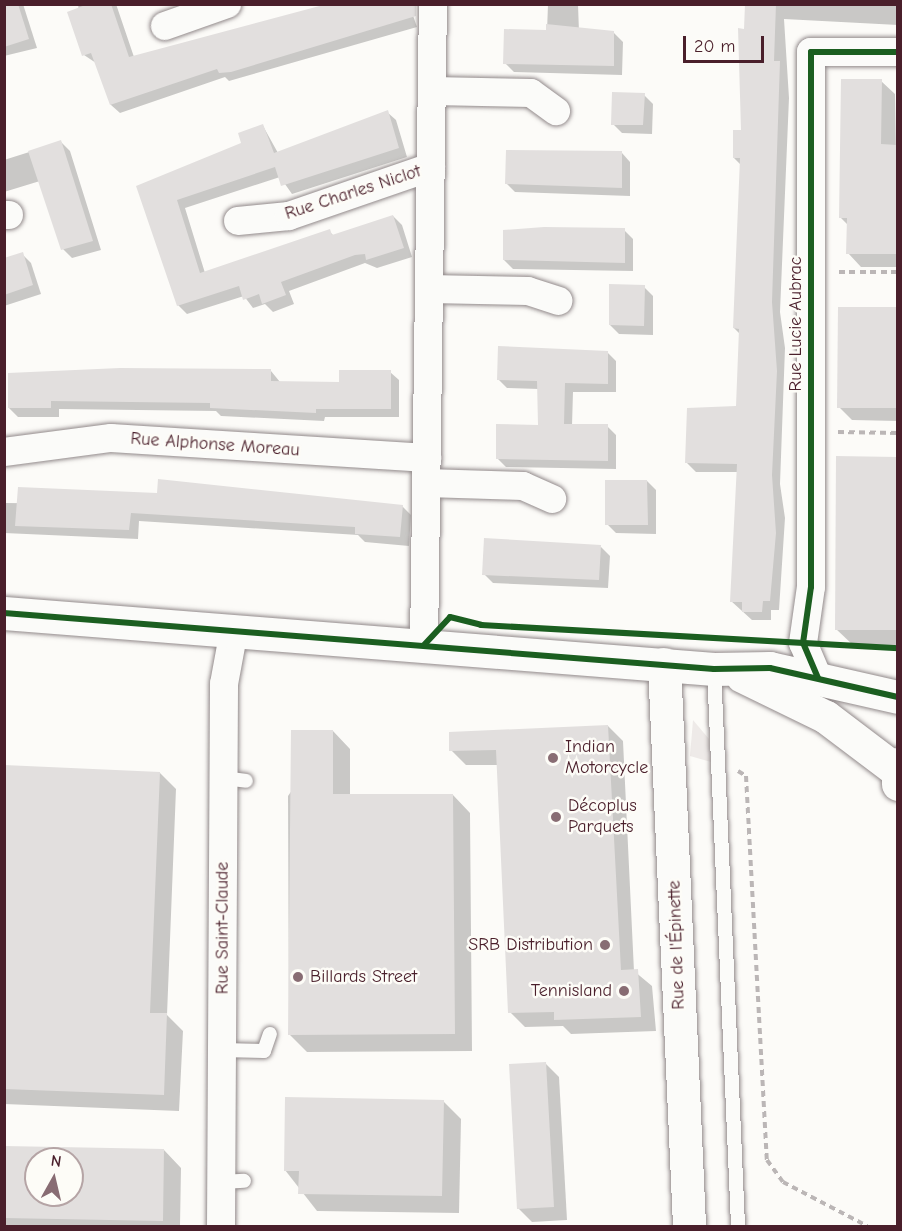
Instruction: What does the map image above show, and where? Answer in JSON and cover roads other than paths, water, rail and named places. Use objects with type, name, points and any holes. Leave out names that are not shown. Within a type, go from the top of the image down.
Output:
[{"type":"street","points":[[165,26],[227,4]]},
{"type":"street","name":"Rue Charles Niclot","points":[[424,645],[433,4]]},
{"type":"street","name":"Rue Lucie Aubrac","points":[[818,678],[803,643],[812,587],[811,52],[897,52]]},
{"type":"street","points":[[432,91],[531,93],[556,111]]},
{"type":"street","name":"Rue Charles Niclot","points":[[238,221],[289,216],[431,167]]},
{"type":"street","points":[[429,289],[528,291],[558,301]]},
{"type":"street","name":"Rue Alphonse Moreau","points":[[4,452],[111,438],[426,471]]},
{"type":"street","points":[[426,471],[523,486],[552,499]]},
{"type":"street","points":[[4,613],[720,669],[770,668],[897,697]]},
{"type":"street","name":"Rue Saint-Claude","points":[[222,1227],[233,1181],[222,1050],[234,780],[224,684],[234,630]]},
{"type":"street","name":"Rue de l'Épinette","points":[[664,664],[689,1227]]},
{"type":"street","points":[[720,669],[826,717],[897,773]]},
{"type":"lane","points":[[720,669],[718,767],[738,1227]]},
{"type":"lane","points":[[222,1050],[264,1051],[270,1034]]},
{"type":"place","name":"Indian Motorcycle","points":[[553,758]]},
{"type":"place","name":"Décoplus Parquets","points":[[556,817]]},
{"type":"place","name":"SRB Distribution","points":[[605,945]]},
{"type":"place","name":"Billards Street","points":[[298,977]]},
{"type":"place","name":"Tennisland","points":[[624,991]]}]
